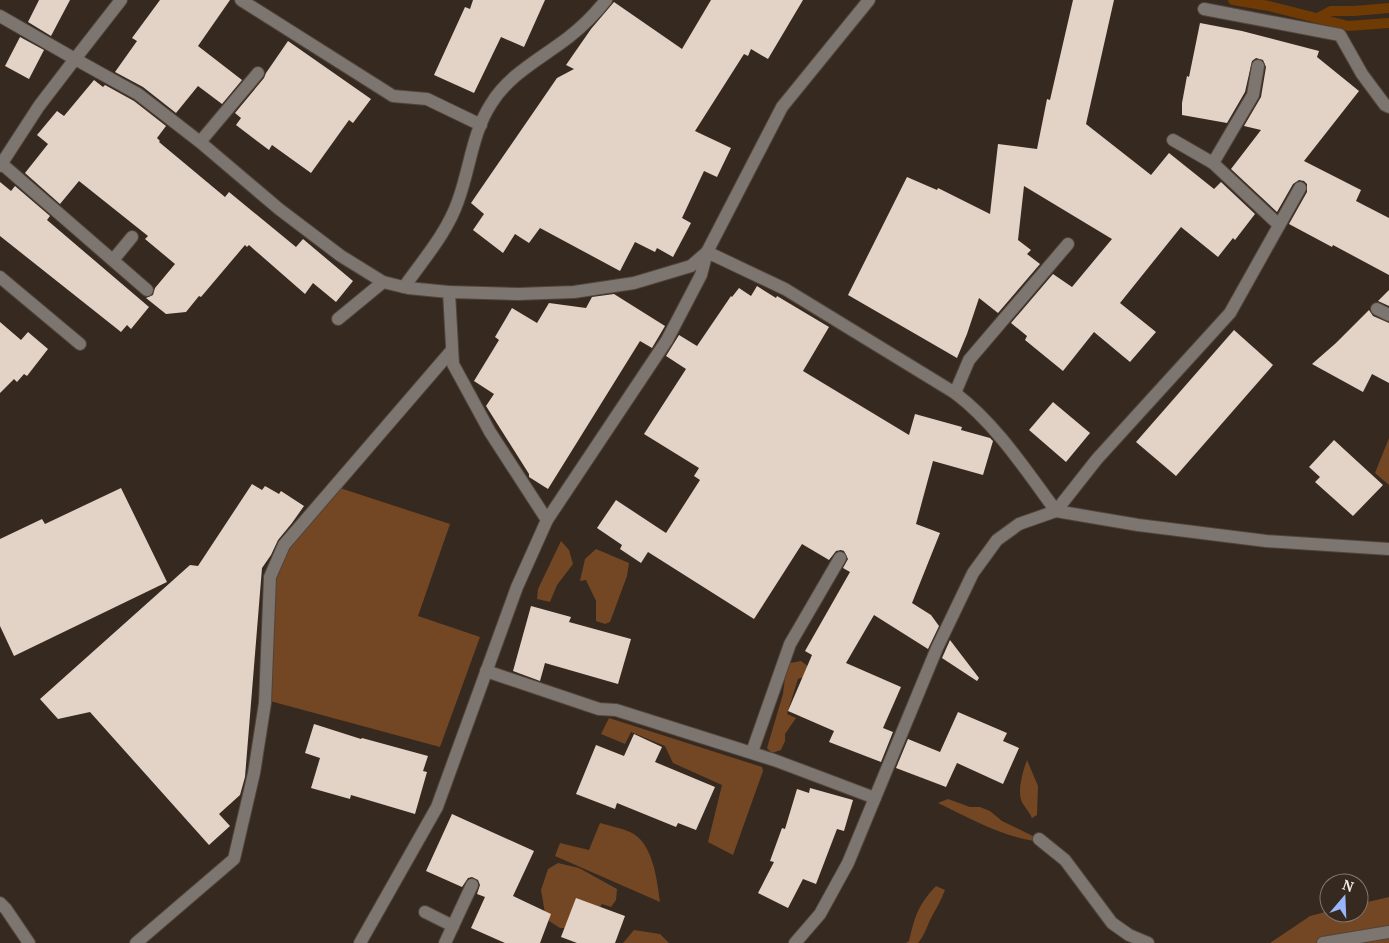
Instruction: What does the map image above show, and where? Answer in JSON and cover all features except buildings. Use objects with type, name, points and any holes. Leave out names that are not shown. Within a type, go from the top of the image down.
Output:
[{"type":"street","points":[[121,0],[39,106],[1,165],[147,290]]},
{"type":"street","points":[[241,0],[393,96],[426,99],[481,125]]},
{"type":"street","points":[[404,287],[448,225],[459,200],[476,137],[490,105],[502,88],[518,74],[570,37],[594,15],[606,0]]},
{"type":"street","points":[[360,943],[437,807],[517,587],[547,520],[667,340],[701,275],[707,252],[782,107],[869,0]]},
{"type":"street","points":[[1204,9],[1340,35],[1362,74],[1385,105],[1389,106]]},
{"type":"street","points":[[0,16],[138,94],[200,142],[279,209],[341,256],[383,282],[404,287],[449,292],[518,294],[565,292],[634,283],[691,266],[707,252]]},
{"type":"street","points":[[1213,163],[1253,95],[1258,66]]},
{"type":"street","points":[[200,142],[258,73]]},
{"type":"street","points":[[1173,140],[1213,163],[1279,225]]},
{"type":"street","points":[[1056,511],[1097,458],[1230,312],[1300,188]]},
{"type":"street","points":[[113,260],[132,237]]},
{"type":"street","points":[[955,393],[969,360],[1068,244]]},
{"type":"street","points":[[707,252],[785,289],[970,404],[998,433],[1056,511]]},
{"type":"street","points":[[0,277],[80,344]]},
{"type":"street","points":[[338,319],[383,282]]},
{"type":"street","points":[[449,292],[453,364],[490,432],[547,520]]},
{"type":"street","points":[[1377,309],[1389,315]]},
{"type":"street","points":[[136,943],[234,859],[254,773],[265,703],[270,577],[284,545],[452,350]]},
{"type":"street","points":[[795,943],[820,914],[848,863],[937,648],[973,573],[997,540],[1019,524],[1056,511],[1138,525],[1266,541],[1389,549]]},
{"type":"street","points":[[752,752],[790,644],[840,558]]},
{"type":"street","points":[[486,671],[599,709],[616,710],[752,752],[875,798]]},
{"type":"street","points":[[1040,839],[1065,860],[1112,923],[1129,935],[1148,943]]},
{"type":"street","points":[[445,943],[472,885]]},
{"type":"street","points":[[0,903],[29,943]]},
{"type":"street","points":[[425,912],[453,926]]},
{"type":"street","points":[[1324,943],[1389,932]]},
{"type":"shaded area","points":[[1389,438],[1389,485],[1375,473]]},
{"type":"shaded area","points":[[340,488],[450,524],[418,616],[480,637],[440,747],[270,701],[273,585],[285,549]]},
{"type":"shaded area","points":[[561,541],[569,550],[573,564],[557,585],[550,602],[537,599],[538,589]]},
{"type":"shaded area","points":[[596,549],[629,563],[627,576],[610,622],[605,624],[596,621],[596,601],[586,580],[580,581],[585,559]]},
{"type":"shaded area","points":[[801,661],[809,667],[806,676],[798,679],[787,714],[796,718],[785,734],[785,741],[781,750],[772,753],[767,748],[783,694],[786,670],[790,663]]},
{"type":"shaded area","points":[[609,718],[762,767],[763,771],[733,855],[708,842],[722,785],[673,763],[665,746],[631,732],[625,744],[601,734]]},
{"type":"shaded area","points":[[1027,760],[1038,786],[1037,815],[1032,818],[1023,804],[1020,794]]},
{"type":"shaded area","points":[[948,799],[970,807],[980,807],[990,811],[1002,821],[1035,837],[1034,841],[997,831],[938,803]]},
{"type":"shaded area","points":[[600,823],[630,832],[644,844],[652,862],[660,902],[555,856],[560,843],[589,850]]},
{"type":"shaded area","points":[[558,863],[579,868],[617,889],[616,900],[611,907],[602,904],[590,923],[581,928],[560,928],[546,919],[541,890],[548,869]]},
{"type":"shaded area","points":[[936,886],[945,890],[923,935],[918,943],[906,943],[909,941],[915,918],[921,905]]},
{"type":"shaded area","points":[[1389,897],[1389,943],[1270,943],[1310,916],[1319,914],[1319,923],[1369,923],[1369,902]]},
{"type":"shaded area","points":[[634,930],[660,934],[669,943],[623,943]]},
{"type":"waterway","points":[[1233,0],[1269,6],[1348,26],[1389,23]]},
{"type":"waterway","points":[[1318,18],[1331,11],[1389,8]]}]
